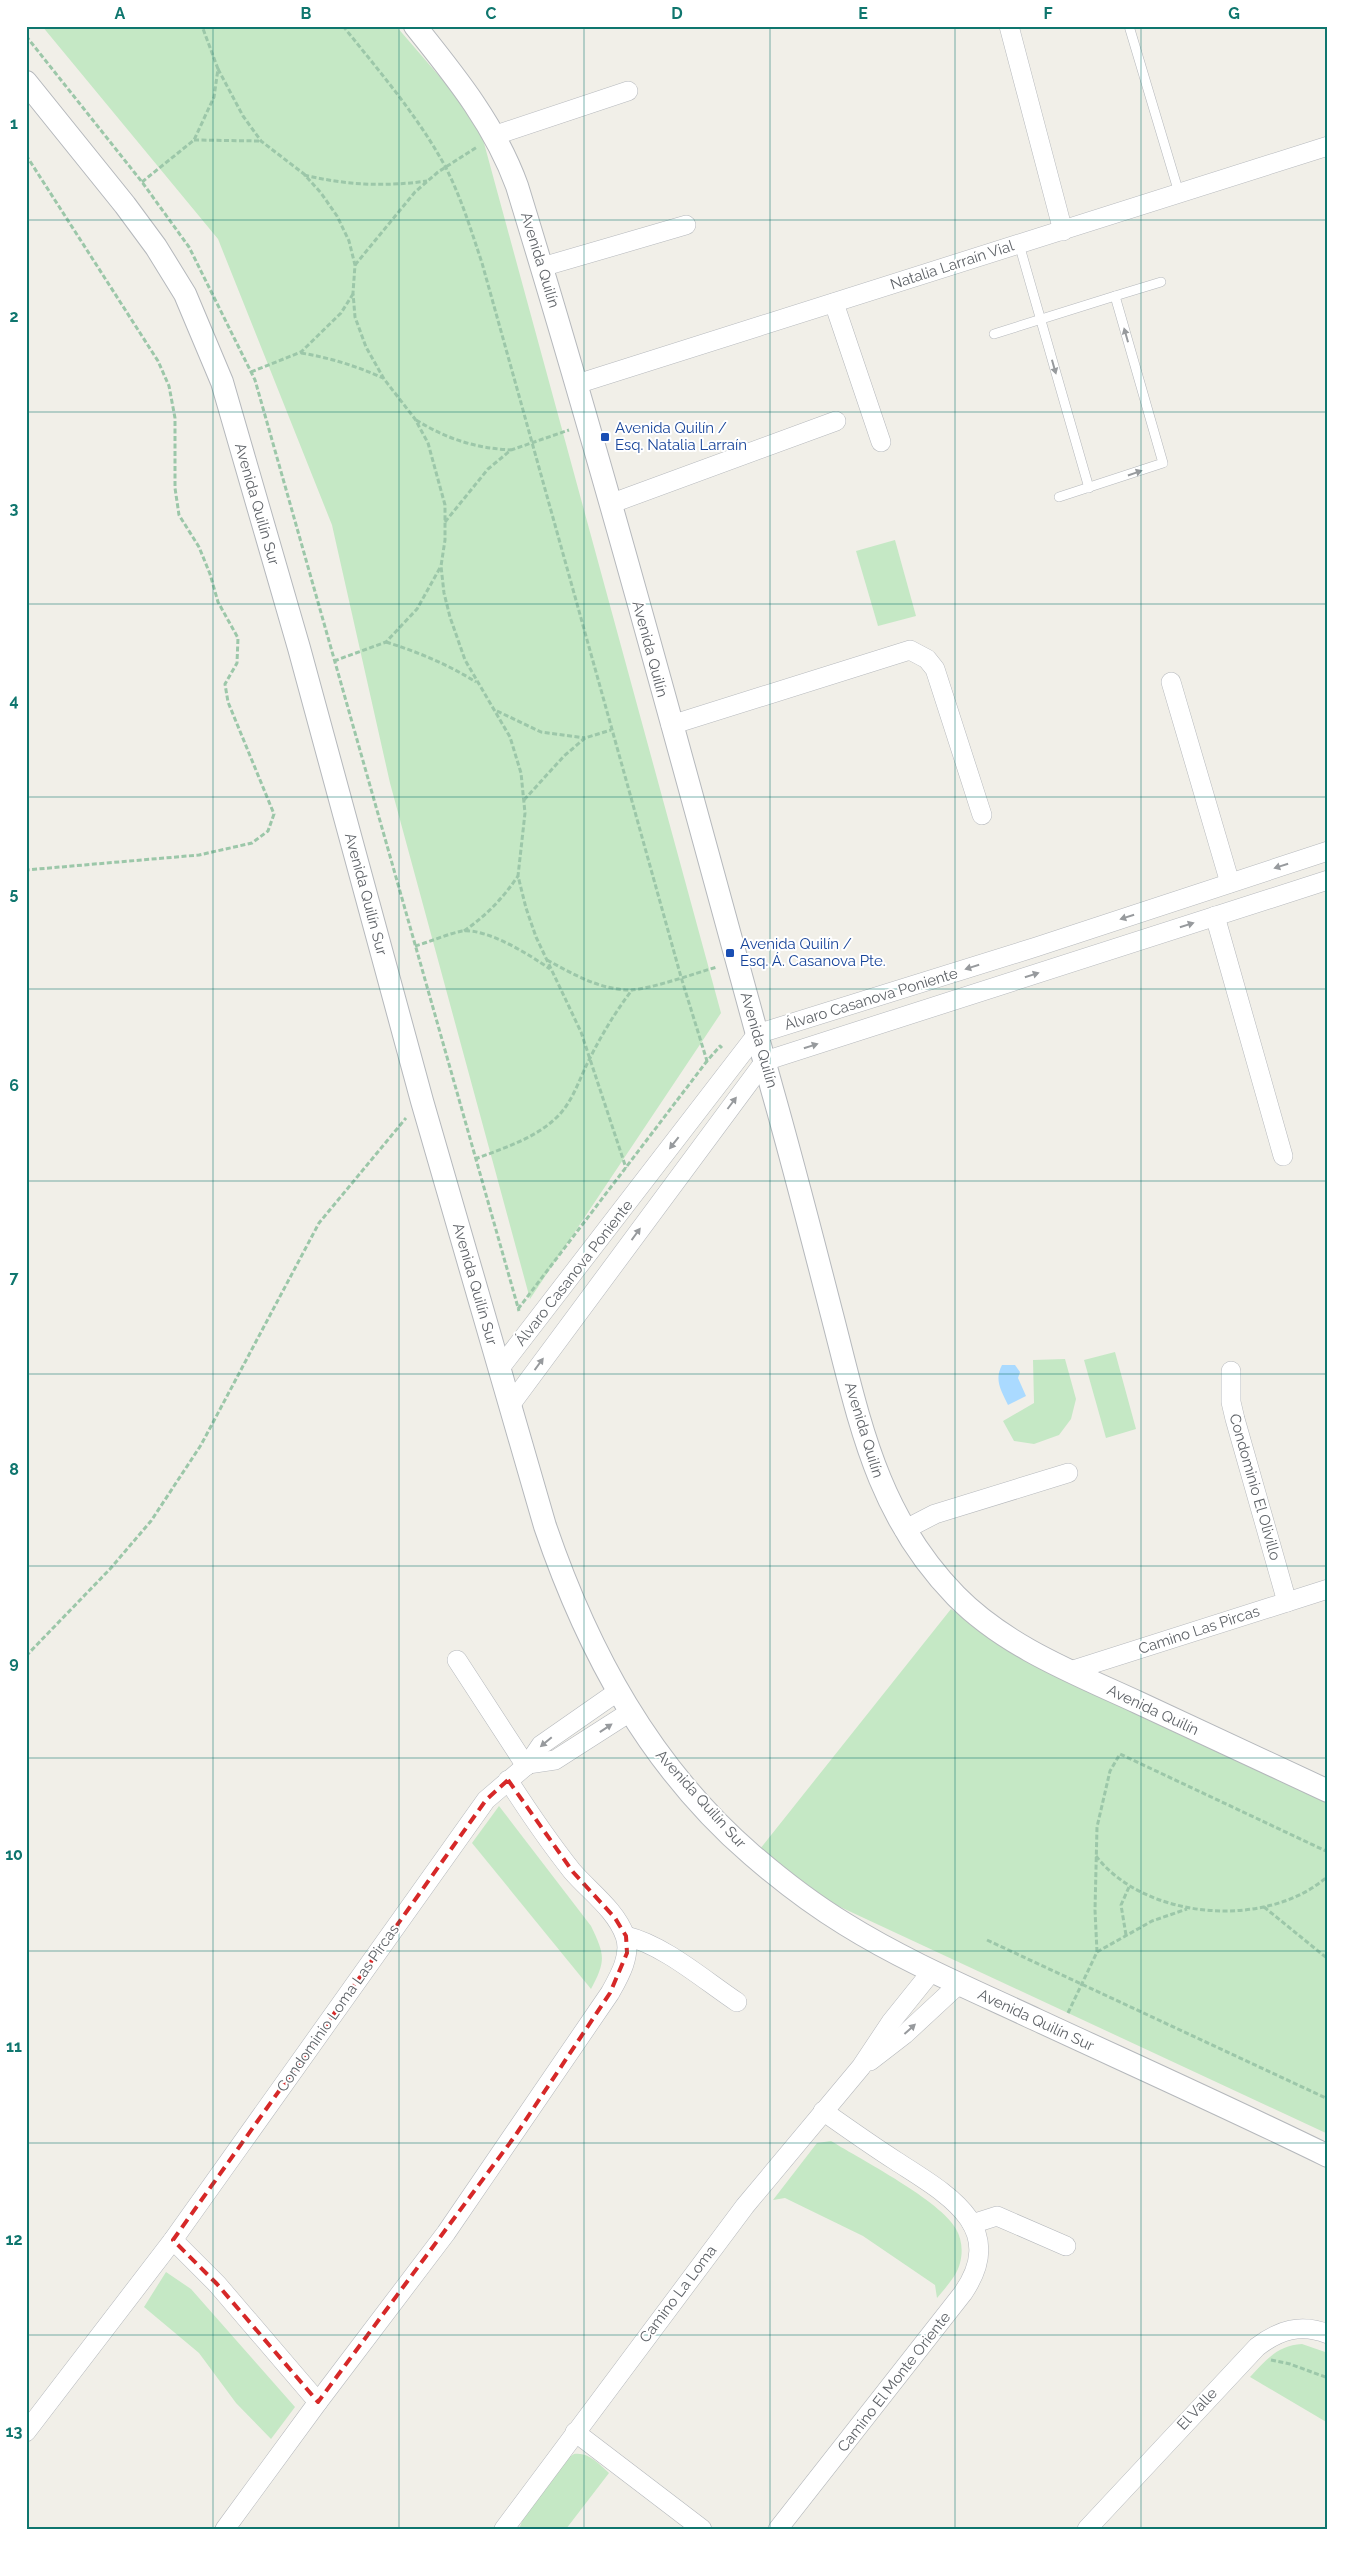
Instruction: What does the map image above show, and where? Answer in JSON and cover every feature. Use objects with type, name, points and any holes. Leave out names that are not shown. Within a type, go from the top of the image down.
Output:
[{"type":"street","name":"Avenida Quilín","points":[[415,26],[461,84],[496,135],[517,186],[588,423],[757,1034],[866,1445],[882,1488],[904,1530],[936,1573],[974,1612],[1023,1647],[1070,1671],[1328,1791]]},
{"type":"street","points":[[1009,26],[1063,231]]},
{"type":"street","name":"Avenida Quilín Sur","points":[[26,82],[156,247],[185,294],[222,382],[301,657],[422,1101],[545,1526],[564,1584],[590,1641],[617,1692],[680,1780],[751,1854],[796,1891],[845,1924],[959,1984],[1328,2156]]},
{"type":"street","points":[[496,135],[628,91]]},
{"type":"street","name":"Natalia Larraín Vial","points":[[577,384],[1328,146]]},
{"type":"street","points":[[542,267],[686,225]]},
{"type":"street","points":[[834,303],[881,442]]},
{"type":"street","points":[[610,504],[836,421]]},
{"type":"street","points":[[671,724],[910,650],[927,659],[935,669],[982,815]]},
{"type":"street","points":[[1172,682],[1230,883]]},
{"type":"street","name":"Álvaro Casanova Poniente","points":[[500,1368],[757,1034],[1036,947],[1328,851]]},
{"type":"street","name":"Álvaro Casanova Poniente","points":[[511,1404],[764,1061],[1328,880]]},
{"type":"street","points":[[1215,916],[1283,1156]]},
{"type":"street","name":"Condominio El Olivillo","points":[[1231,1371],[1230,1395],[1235,1419],[1287,1602]]},
{"type":"street","points":[[904,1530],[935,1514],[1068,1474]]},
{"type":"street","name":"Camino Las Pircas","points":[[1070,1671],[1328,1589]]},
{"type":"street","points":[[457,1660],[527,1765]]},
{"type":"street","name":"Condominio Loma Las Pircas","points":[[26,2432],[173,2240],[486,1800],[527,1765],[541,1745],[617,1692]]},
{"type":"street","name":"Condominio Loma Las Pircas","points":[[527,1765],[555,1760],[630,1712]]},
{"type":"street","points":[[225,2529],[446,2233],[605,2001],[621,1973],[627,1953],[626,1936],[615,1918],[548,1840],[508,1780]]},
{"type":"street","points":[[626,1936],[641,1940],[658,1949],[737,2002]]},
{"type":"street","name":"Camino La Loma","points":[[504,2529],[745,2206],[861,2067],[891,2022],[932,1971]]},
{"type":"street","name":"Camino La Loma","points":[[861,2067],[905,2034],[959,1984]]},
{"type":"street","points":[[823,2111],[952,2198],[972,2224],[991,2217],[1005,2218],[1066,2246]]},
{"type":"street","name":"Camino El Monte Oriente","points":[[778,2529],[970,2282],[978,2265],[979,2256],[972,2224]]},
{"type":"street","points":[[173,2240],[217,2284],[318,2402]]},
{"type":"street","name":"El Valle","points":[[1087,2529],[1247,2357],[1268,2339],[1289,2329],[1310,2328],[1328,2334]]},
{"type":"street","points":[[575,2432],[702,2529]]},
{"type":"lane","points":[[1129,26],[1178,193]]},
{"type":"lane","points":[[1019,244],[1089,488]]},
{"type":"lane","points":[[994,334],[1161,282]]},
{"type":"lane","points":[[1059,497],[1163,463],[1115,296]]},
{"type":"path","points":[[202,26],[218,69],[239,109],[261,141],[304,174],[321,192],[337,216],[349,241],[355,265],[353,293],[355,317],[366,347],[384,379],[416,419],[428,443],[445,505],[441,566],[444,593],[450,617],[465,660],[476,682],[497,711],[510,737],[521,773],[526,813],[518,876],[526,908],[547,959],[570,1005],[590,1057],[626,1168]]},
{"type":"path","points":[[206,33],[207,26]]},
{"type":"path","points":[[343,26],[406,106],[446,167],[461,200],[482,263],[611,730],[681,977],[707,1061]]},
{"type":"path","points":[[142,182],[194,140],[214,97],[218,69]]},
{"type":"path","points":[[355,265],[390,220],[428,181],[446,167],[496,135]]},
{"type":"path","points":[[194,140],[261,141]]},
{"type":"path","points":[[26,155],[158,361],[169,386],[175,418],[175,488],[179,515],[199,547],[210,574],[218,602],[238,638],[237,663],[225,684],[228,702],[274,814],[268,831],[252,843],[199,855],[26,870]]},
{"type":"path","points":[[304,174],[334,182],[366,186],[428,181]]},
{"type":"path","points":[[251,372],[301,352],[341,314],[353,293]]},
{"type":"path","points":[[301,352],[329,357],[357,366],[384,379]]},
{"type":"path","points":[[416,419],[437,433],[461,443],[486,449],[511,450],[588,423]]},
{"type":"path","points":[[445,522],[488,469],[511,450]]},
{"type":"path","points":[[334,661],[386,642],[417,610],[441,566]]},
{"type":"path","points":[[386,642],[448,665],[476,682]]},
{"type":"path","points":[[497,711],[541,732],[585,738]]},
{"type":"path","points":[[524,800],[564,756],[585,738],[611,730]]},
{"type":"path","points":[[414,946],[464,931],[485,916],[503,898],[518,876]]},
{"type":"path","points":[[464,931],[488,936],[520,948],[552,970]]},
{"type":"path","points":[[547,959],[582,979],[610,987],[632,990],[737,962]]},
{"type":"path","points":[[475,1159],[532,1136],[559,1115],[577,1087],[590,1057],[614,1014],[632,990]]},
{"type":"path","points":[[518,1309],[720,1046],[737,1061]]},
{"type":"path","points":[[26,1656],[110,1570],[151,1521],[201,1445],[319,1223],[395,1129]]},
{"type":"path","points":[[1059,2030],[1097,1952],[1097,1827],[1110,1771],[1120,1754],[1328,1852]]},
{"type":"path","points":[[1096,1856],[1104,1867],[1129,1887],[1145,1895],[1188,1909],[1226,1910],[1264,1907],[1303,1894],[1328,1876]]},
{"type":"path","points":[[1126,1935],[1120,1905],[1129,1887]]},
{"type":"path","points":[[1264,1907],[1328,1960]]},
{"type":"path","points":[[1097,1952],[1126,1935],[1170,1914],[1188,1909]]},
{"type":"path","points":[[987,1940],[1328,2099]]},
{"type":"path","points":[[1247,2357],[1290,2364],[1328,2378]]},
{"type":"highlighted area","points":[[508,1780],[573,1872],[615,1918],[626,1936],[627,1953],[610,1993],[515,2136],[318,2402],[217,2284],[173,2240],[486,1800]]},
{"type":"green space","points":[[42,26],[396,26],[478,121],[721,1013],[530,1299],[390,783],[332,525],[218,239]]},
{"type":"green space","points":[[895,540],[916,616],[878,626],[856,551]]},
{"type":"green space","points":[[1115,1352],[1136,1429],[1106,1438],[1084,1360]]},
{"type":"green space","points":[[1065,1359],[1076,1399],[1071,1419],[1059,1435],[1034,1444],[1014,1441],[1003,1421],[1034,1403],[1033,1360]]},
{"type":"green space","points":[[951,1609],[982,1631],[1052,1671],[1328,1803],[1328,2134],[808,1892],[752,1859]]},
{"type":"green space","points":[[499,1806],[591,1926],[599,1944],[602,1958],[599,1971],[591,1989],[472,1843]]},
{"type":"green space","points":[[831,2141],[918,2194],[948,2218],[956,2229],[960,2237],[960,2263],[954,2277],[937,2298],[935,2285],[863,2236],[785,2198],[773,2200],[817,2143]]},
{"type":"green space","points":[[166,2272],[191,2289],[295,2407],[271,2439],[236,2403],[199,2353],[144,2307]]},
{"type":"green space","points":[[1302,2344],[1328,2353],[1328,2423],[1250,2377],[1267,2359],[1279,2350]]},
{"type":"green space","points":[[574,2454],[589,2457],[609,2473],[566,2529],[519,2529],[523,2519],[568,2458]]},
{"type":"water","points":[[1002,1365],[1015,1365],[1020,1372],[1018,1378],[1026,1396],[1008,1405],[1001,1390],[999,1380]]},
{"type":"place","name":"Avenida Quilín / Esq. Natalia Larraín","points":[[605,437]]},
{"type":"place","name":"Avenida Quilín / Esq. Á. Casanova Pte.","points":[[730,953]]}]
